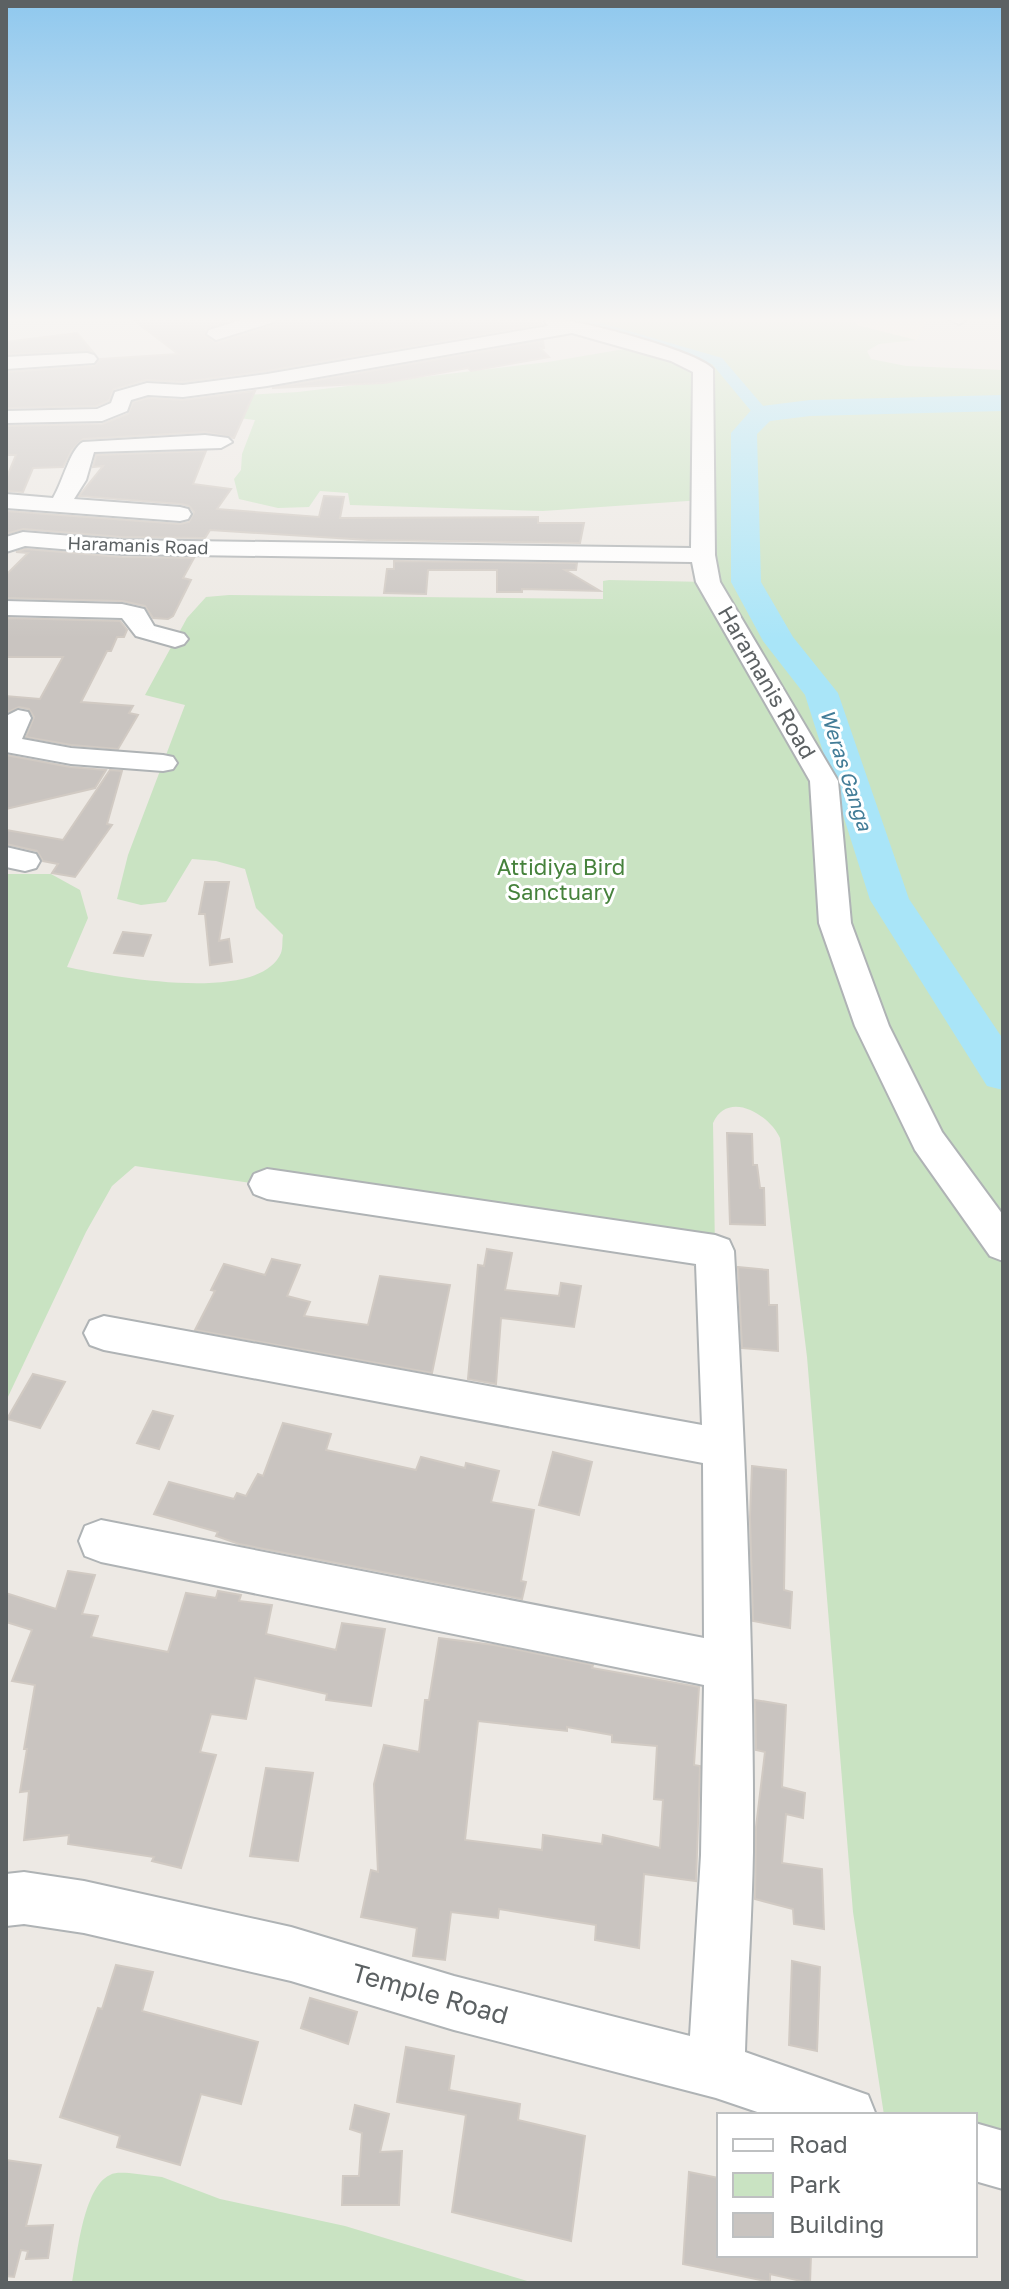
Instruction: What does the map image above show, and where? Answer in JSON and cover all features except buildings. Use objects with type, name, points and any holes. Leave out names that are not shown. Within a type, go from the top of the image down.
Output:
[{"type":"street","name":"Haramanis Road","points":[[703,425],[703,555],[708,582],[824,781],[835,923],[872,1026],[928,1140],[1003,1245]]},
{"type":"street","points":[[60,505],[75,480],[83,450],[90,446],[152,445],[166,440],[221,442]]},
{"type":"street","points":[[6,501],[180,514]]},
{"type":"street","name":"Haramanis Road","points":[[6,545],[23,539],[137,548],[703,555]]},
{"type":"street","points":[[6,608],[122,611],[135,614],[145,631],[175,639]]},
{"type":"street","points":[[18,718],[6,744],[71,756],[163,763]]},
{"type":"street","points":[[267,1184],[715,1251],[724,1448],[728,1666],[727,1855],[716,2070]]},
{"type":"street","points":[[104,1333],[724,1448]]},
{"type":"street","points":[[101,1541],[728,1666]]},
{"type":"street","name":"Temple Road","points":[[6,1900],[24,1898],[84,1907],[291,1954],[454,2003],[716,2070],[842,2113]]},
{"type":"street","points":[[977,2153],[1003,2160]]},
{"type":"green space","name":"Attidiya Bird Sanctuary","points":[[253,425],[1003,425],[1003,2160],[977,2153],[977,2113],[884,2113],[853,1912],[807,1357],[780,1138],[758,1114],[738,1107],[728,1108],[713,1123],[715,1251],[135,1166],[112,1186],[86,1232],[6,1401],[6,874],[51,874],[80,890],[88,918],[67,967],[147,980],[215,983],[244,978],[267,969],[282,951],[283,935],[256,908],[245,869],[216,861],[192,859],[166,902],[141,905],[117,899],[128,855],[185,705],[145,695],[187,618],[206,597],[229,595],[603,599],[603,581],[609,580],[708,582],[702,500],[543,511],[350,505],[348,493],[320,491],[309,507],[278,508],[239,499],[234,479],[241,470],[242,454]]},
{"type":"green space","points":[[129,2173],[162,2177],[220,2199],[345,2226],[534,2283],[72,2283],[83,2224],[93,2193],[110,2175]]},
{"type":"waterway","name":"Weras Ganga","points":[[752,425],[744,433],[746,582],[779,641],[821,693],[890,900],[1003,1074]]}]
